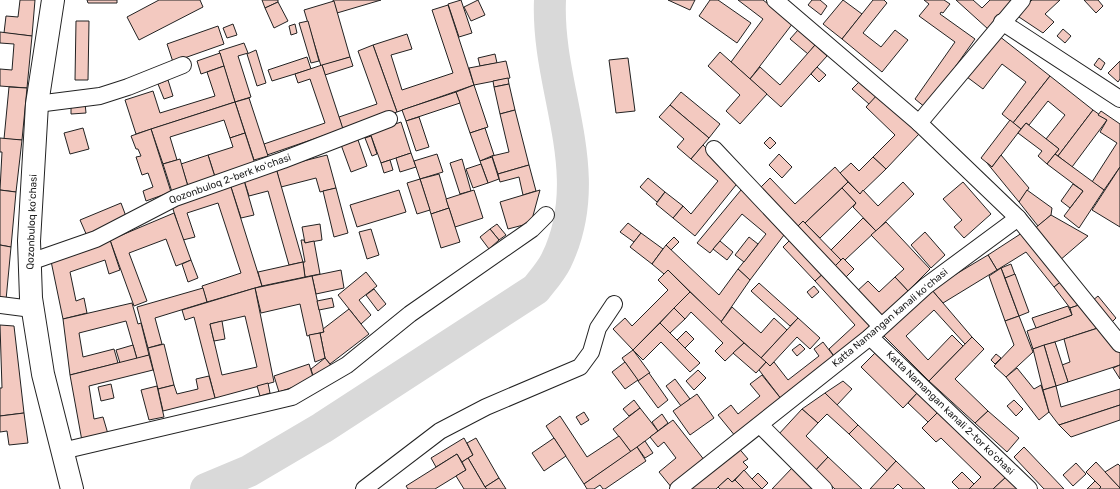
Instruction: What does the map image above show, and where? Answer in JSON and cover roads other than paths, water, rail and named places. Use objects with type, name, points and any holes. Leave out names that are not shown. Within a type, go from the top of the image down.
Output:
[{"type":"main road","name":"Qozonbuloq koʻchasi","points":[[53,0],[37,104],[29,241],[32,309],[43,374],[72,489]]},
{"type":"street","points":[[775,0],[919,124],[1018,218],[1120,344]]},
{"type":"street","points":[[919,124],[1002,22],[1022,0]]},
{"type":"street","points":[[1002,22],[1120,99]]},
{"type":"street","points":[[37,104],[100,96],[128,88],[183,65]]},
{"type":"street","name":"Qozonbuloq 2-berk koʻchasi","points":[[30,262],[96,239],[175,198],[283,160],[389,119]]},
{"type":"street","name":"Katta Namangan kanali 2-tor koʻchasi","points":[[714,149],[876,331],[1029,489]]},
{"type":"street","points":[[62,452],[292,397],[347,365],[410,314],[532,229],[546,215]]},
{"type":"street","name":"Katta Namangan kanali koʻchasi","points":[[678,489],[876,331],[926,286],[1018,218]]},
{"type":"street","points":[[364,489],[440,432],[486,407],[580,367],[592,352],[598,328],[614,304]]},
{"type":"street","points":[[0,305],[32,309]]},
{"type":"street","points":[[760,425],[824,489]]},
{"type":"waterway","points":[[206,489],[249,471],[322,428],[536,289],[549,272],[556,261],[568,228],[573,196],[572,163],[568,131],[555,66],[551,33],[550,0]]}]
